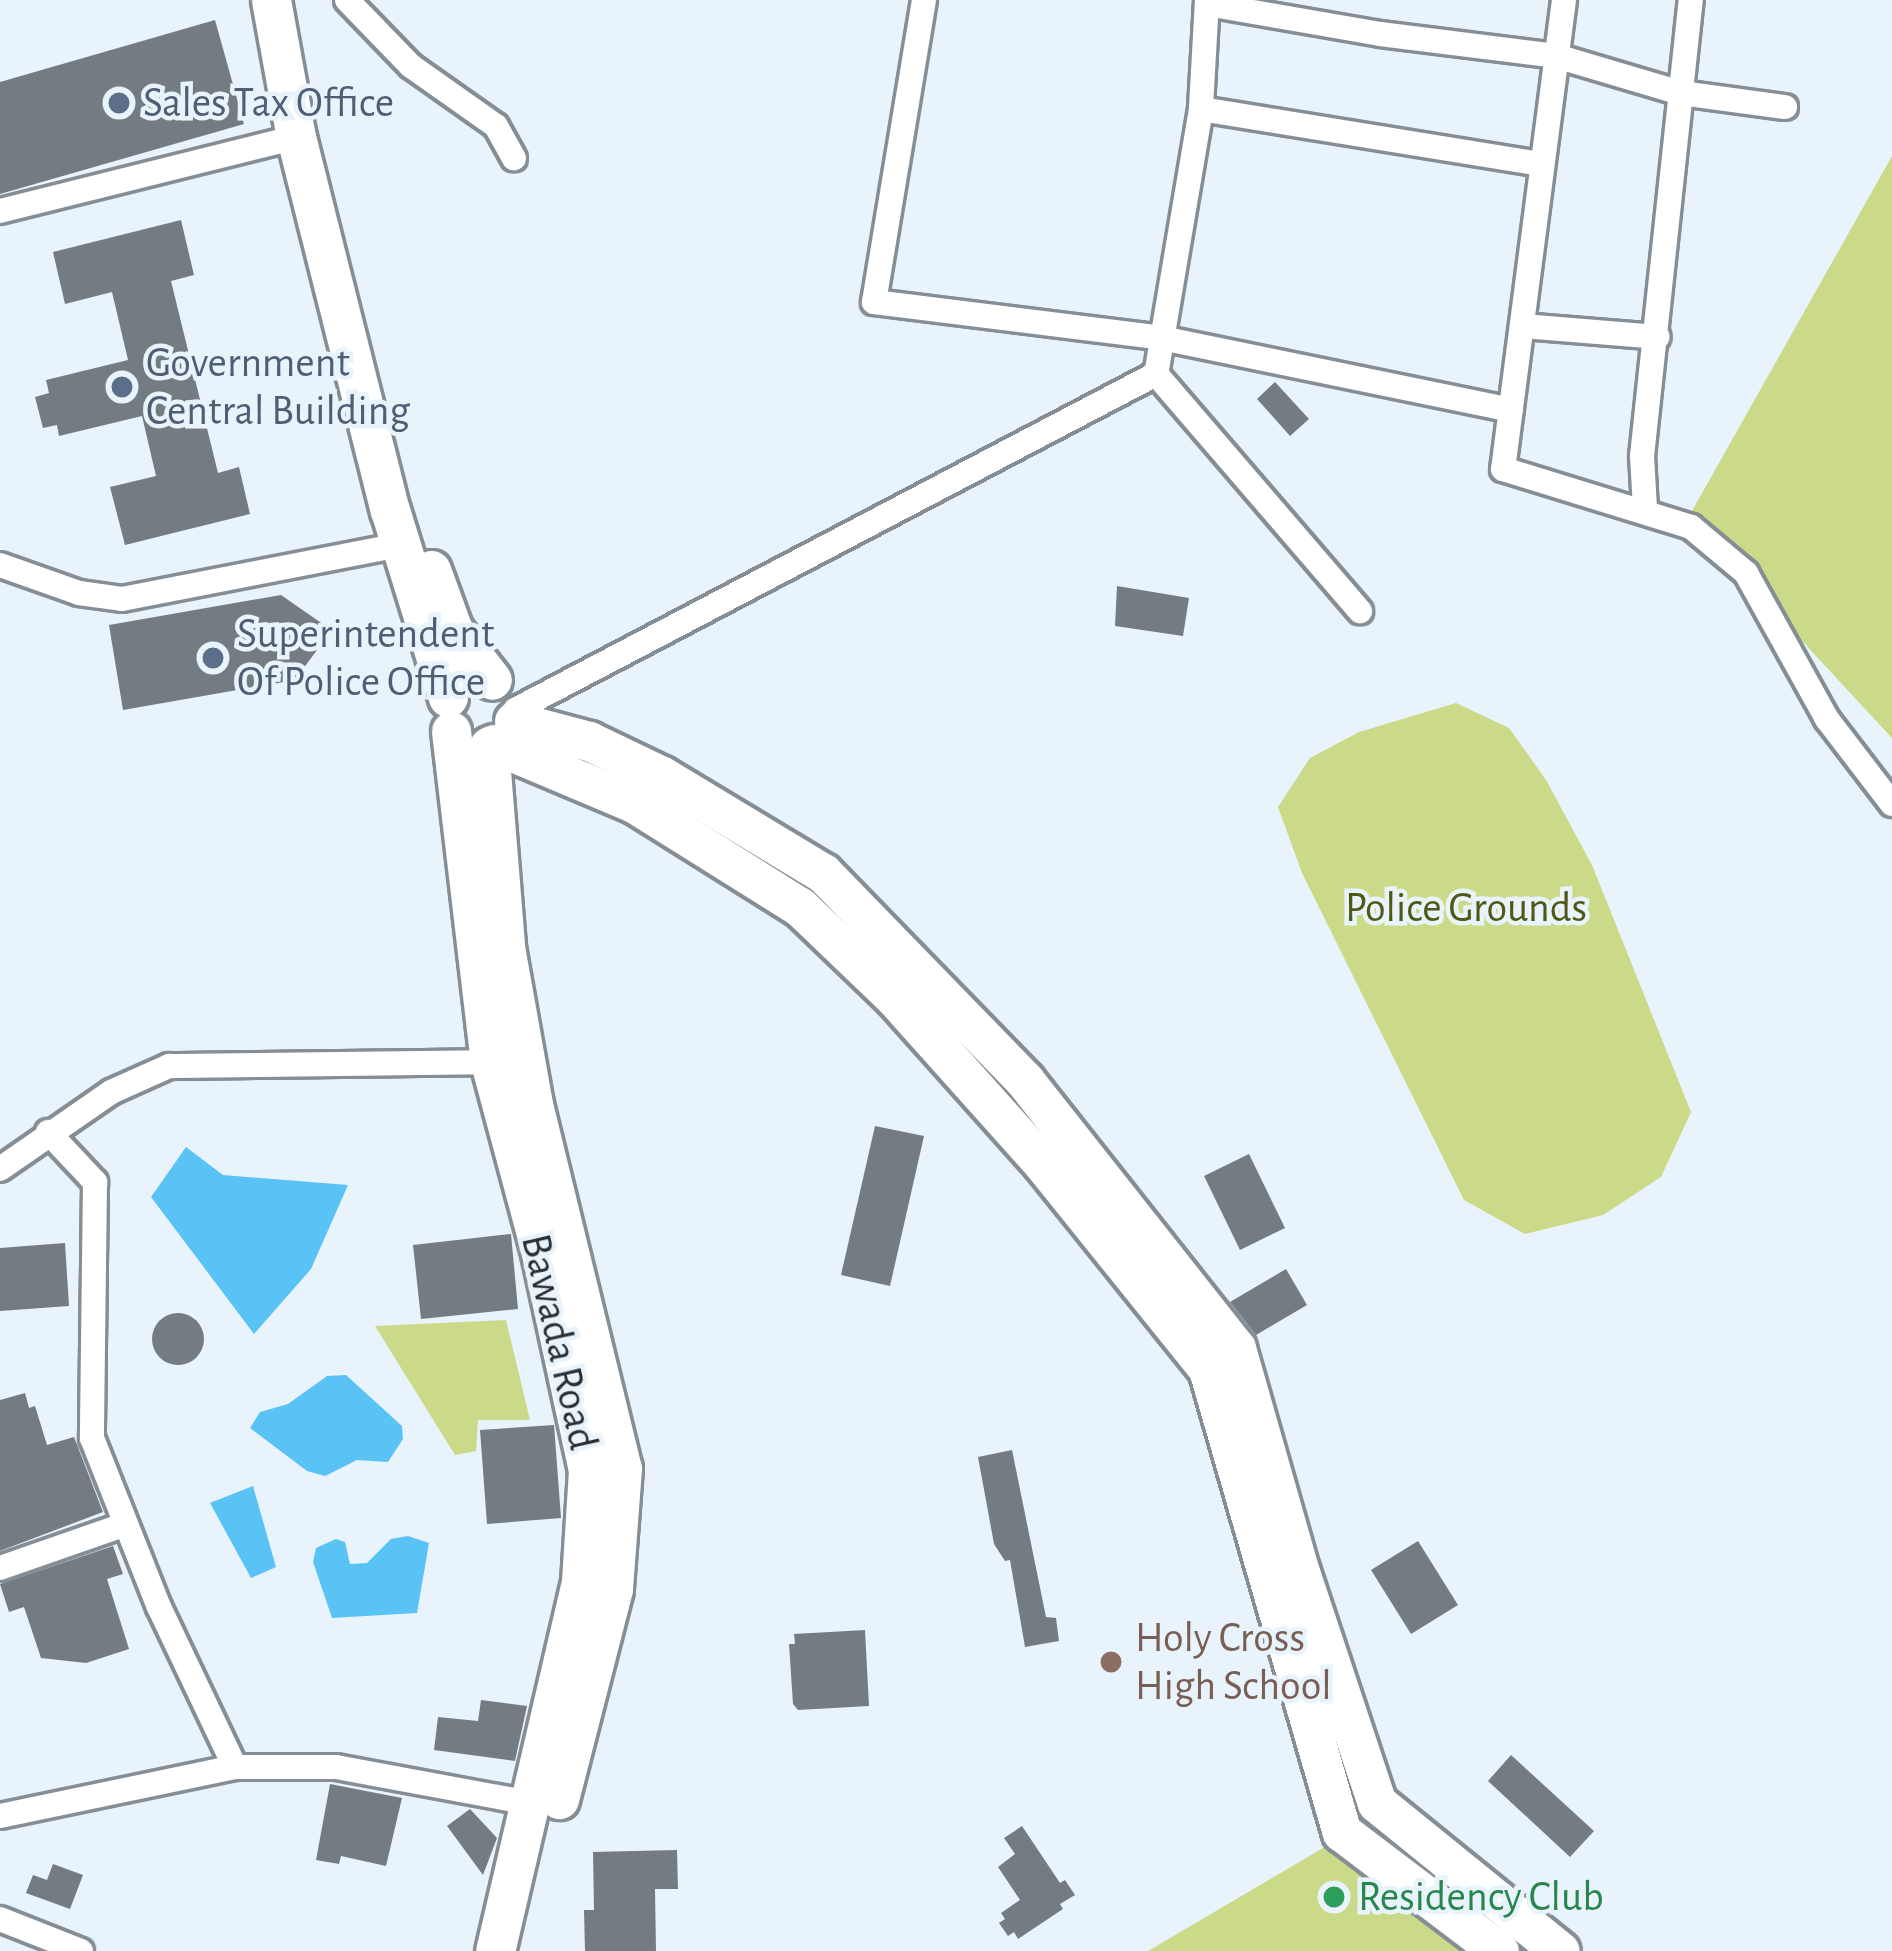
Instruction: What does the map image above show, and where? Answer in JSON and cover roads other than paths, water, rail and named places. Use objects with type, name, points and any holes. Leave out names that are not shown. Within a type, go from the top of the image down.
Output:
[{"type":"main road","name":"Bawada Road","points":[[271,0],[296,137],[400,545],[450,714],[490,1062],[541,1253],[588,1470],[581,1582],[495,1951]]},
{"type":"main road","points":[[289,0],[416,531],[453,630],[501,720],[505,947],[533,1105],[622,1468],[613,1589],[592,1688],[524,1926],[523,1951]]},
{"type":"main road","points":[[501,720],[461,741],[450,714],[472,679],[501,720],[800,907],[979,1088],[1222,1359],[1300,1572],[1376,1803],[1560,1951]]},
{"type":"main road","points":[[1222,1359],[1342,1832],[1499,1951]]},
{"type":"street","points":[[347,0],[411,66],[496,126],[514,158]]},
{"type":"street","points":[[923,0],[874,302],[1161,338],[1510,410]]},
{"type":"street","points":[[1564,0],[1503,469],[1691,526],[1746,573],[1827,719],[1892,804]]},
{"type":"street","points":[[1645,509],[1642,457],[1691,0]]},
{"type":"street","points":[[1360,611],[1156,374],[1201,110],[1207,2],[1380,34],[1556,56],[1681,93],[1785,107]]},
{"type":"street","points":[[1201,110],[1540,164]]},
{"type":"street","points":[[0,211],[296,137]]},
{"type":"street","points":[[1522,326],[1658,337]]},
{"type":"street","points":[[501,720],[1156,374]]},
{"type":"street","points":[[0,565],[79,593],[122,599],[400,545]]},
{"type":"street","points":[[0,1169],[111,1092],[169,1066],[490,1062]]},
{"type":"street","points":[[48,1132],[94,1182],[92,1438],[236,1768]]},
{"type":"street","points":[[0,1568],[126,1524]]},
{"type":"street","points":[[0,1816],[236,1768],[336,1766],[530,1803]]},
{"type":"street","points":[[0,1919],[69,1949]]},
{"type":"water","points":[[186,1147],[223,1175],[348,1185],[311,1269],[254,1334],[151,1197]]},
{"type":"water","points":[[346,1375],[402,1426],[403,1439],[388,1462],[357,1460],[325,1476],[307,1471],[250,1428],[260,1412],[288,1404],[327,1376]]},
{"type":"water","points":[[253,1486],[276,1567],[251,1578],[210,1503]]},
{"type":"water","points":[[408,1536],[429,1543],[417,1613],[332,1618],[313,1562],[316,1548],[336,1539],[345,1542],[350,1564],[367,1563],[391,1539]]},
{"type":"place","name":"Sales Tax Office","points":[[119,103]]},
{"type":"place","name":"Government Central Building","points":[[122,387]]},
{"type":"place","name":"Superintendent Of Police Office","points":[[213,658]]},
{"type":"place","name":"Holy Cross High School","points":[[1111,1662]]},
{"type":"place","name":"Residency Club","points":[[1334,1897]]},
{"type":"park label","name":"Police Grounds","points":[[1466,908]]}]
